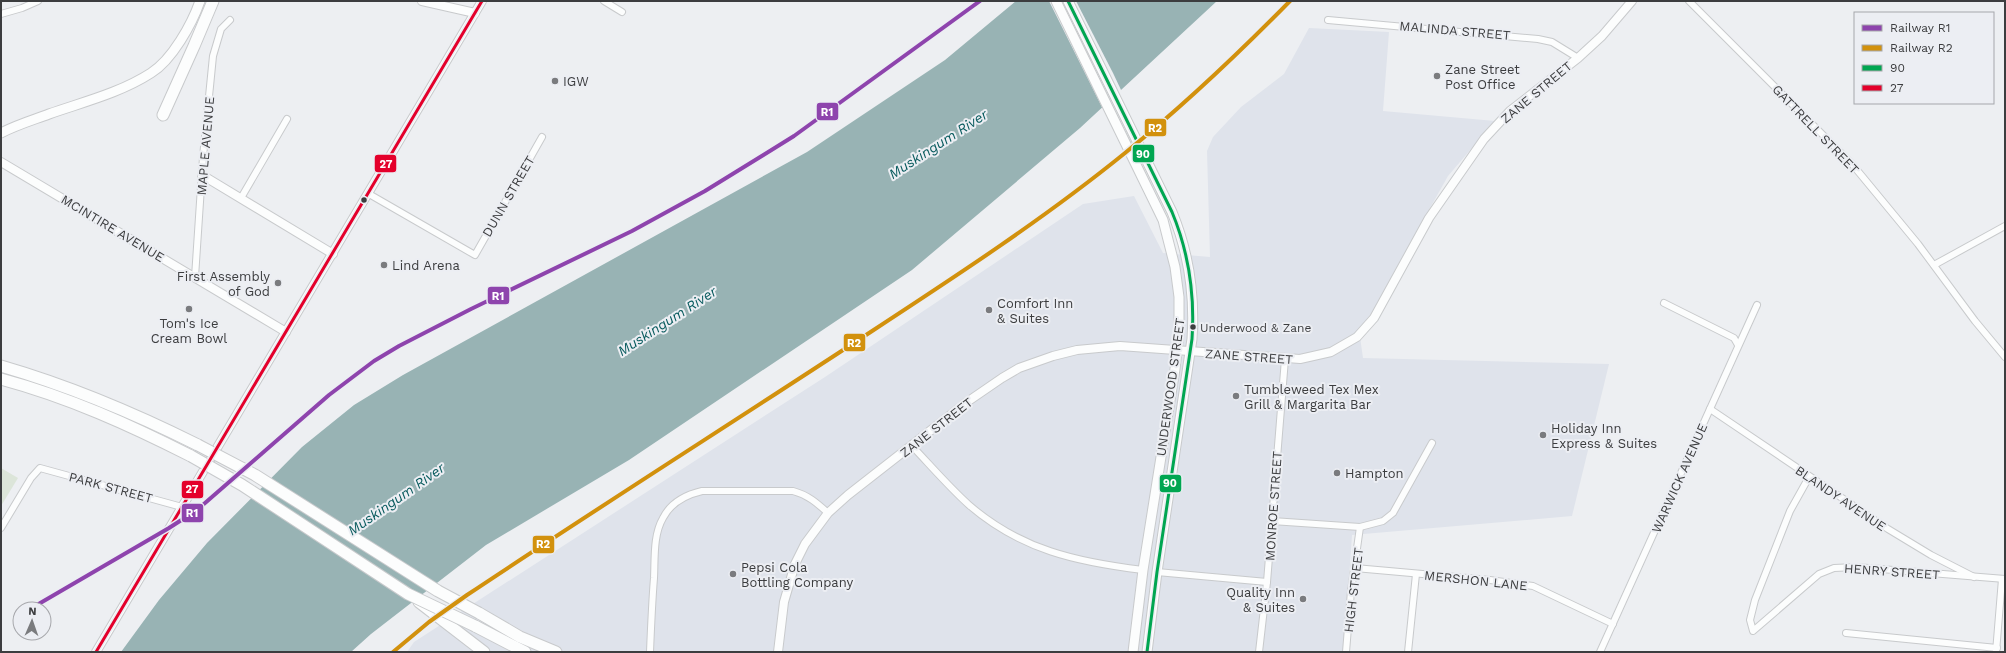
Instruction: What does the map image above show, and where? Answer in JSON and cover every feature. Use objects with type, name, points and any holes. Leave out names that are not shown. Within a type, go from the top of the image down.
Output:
[{"type":"highway","points":[[163,115],[213,1]]},
{"type":"highway","points":[[1,366],[90,395],[141,417],[198,445],[255,475],[438,591],[520,637],[556,652]]},
{"type":"highway","points":[[1,379],[81,404],[129,424],[192,456],[242,485],[408,594],[484,652]]},
{"type":"highway","points":[[408,594],[525,652]]},
{"type":"main road","points":[[1,134],[28,121],[116,90],[152,73],[175,48],[186,30],[200,1]]},
{"type":"main road","points":[[422,1],[475,13]]},
{"type":"main road","points":[[96,652],[369,194],[482,1]]},
{"type":"main road","name":"UNDERWOOD STREET","points":[[1056,1],[1079,44],[1154,198],[1163,220],[1175,267],[1180,317],[1177,350],[1143,570],[1133,652]]},
{"type":"main road","name":"UNDERWOOD STREET","points":[[1068,1],[1162,191],[1181,234],[1191,277],[1194,319],[1157,572],[1147,652]]},
{"type":"main road","name":"ZANE STREET","points":[[778,652],[784,602],[795,564],[806,544],[828,513],[848,495],[985,389],[1019,368],[1036,361],[1072,351],[1095,347],[1130,346],[1285,359],[1314,357],[1332,352],[1348,344],[1366,328],[1384,304],[1429,218],[1461,169],[1484,139],[1510,111],[1578,58],[1602,36],[1632,1]]},
{"type":"main road","name":"MCINTIRE AVENUE","points":[[1,162],[286,332]]},
{"type":"main road","points":[[202,175],[333,254]]},
{"type":"street","points":[[1,14],[22,8],[38,1]]},
{"type":"street","points":[[604,1],[622,12]]},
{"type":"street","name":"GATTRELL STREET","points":[[1689,1],[1833,143],[1934,265],[1975,321],[2005,357]]},
{"type":"street","name":"MAPLE AVENUE","points":[[195,277],[202,175],[213,56],[220,30],[230,20]]},
{"type":"street","name":"MALINDA STREET","points":[[1328,20],[1538,39],[1552,42],[1578,58]]},
{"type":"street","points":[[241,198],[288,119]]},
{"type":"street","name":"DUNN STREET","points":[[369,194],[474,255],[542,137]]},
{"type":"street","points":[[1934,265],[2005,226]]},
{"type":"street","points":[[1664,303],[1734,338],[1738,345]]},
{"type":"street","name":"WARWICK AVENUE","points":[[1600,652],[1756,305]]},
{"type":"street","name":"MONROE STREET","points":[[1259,652],[1268,582],[1285,359]]},
{"type":"street","name":"BLANDY AVENUE","points":[[1710,409],[1808,477],[1931,555],[1977,578]]},
{"type":"street","points":[[1272,521],[1360,528],[1383,521],[1393,513],[1432,443]]},
{"type":"street","points":[[912,446],[969,504],[992,523],[1013,535],[1036,547],[1079,561],[1143,570]]},
{"type":"street","name":"PARK STREET","points":[[1,528],[31,478],[40,468],[182,507]]},
{"type":"street","name":"HENRY STREET","points":[[1808,477],[1790,511],[1755,600],[1750,620],[1753,632],[1813,579],[1827,570],[1834,568],[1856,567],[2003,579]]},
{"type":"street","points":[[650,652],[658,528],[663,517],[678,500],[689,494],[702,491],[793,491],[803,493],[811,498],[828,513]]},
{"type":"street","name":"HIGH STREET","points":[[1346,652],[1354,568],[1360,528]]},
{"type":"street","name":"MERSHON LANE","points":[[1354,568],[1490,580],[1534,586],[1613,624]]},
{"type":"street","points":[[1157,572],[1268,582]]},
{"type":"street","points":[[1408,652],[1416,574]]},
{"type":"street","points":[[1846,633],[1996,650],[2003,579]]},
{"type":"shaded area","points":[[1309,28],[1389,32],[1383,111],[1495,121],[1448,176],[1376,307],[1359,330],[1363,358],[1609,364],[1572,516],[1352,535],[1344,652],[407,652],[414,642],[825,377],[1083,204],[1134,196],[1163,253],[1210,257],[1207,151],[1213,137],[1241,107],[1284,74]]},
{"type":"shaded area","points":[[1,468],[18,478],[1,506]]},
{"type":"water","name":"Muskingum River","points":[[1016,1],[1217,1],[1080,128],[912,270],[629,460],[486,545],[371,634],[351,652],[121,652],[159,600],[207,543],[302,447],[354,405],[403,375],[807,152],[945,60]]},
{"type":"pier","points":[[1049,1],[1076,1],[1113,73],[1122,92],[1103,109]]},
{"type":"rail line","name":"R1","points":[[44,601],[197,510],[329,395],[374,361],[399,346],[471,309],[632,231],[705,191],[794,136],[980,1]]},
{"type":"rail line","name":"R2","points":[[393,652],[429,622],[467,595],[912,305],[1056,206],[1125,153],[1168,117],[1250,41],[1290,1]]},
{"type":"transit line","name":"27","points":[[96,652],[482,1]]},
{"type":"transit line","name":"90","points":[[1068,1],[1172,212],[1183,243],[1190,274],[1193,306],[1192,339],[1157,572],[1147,652]]},
{"type":"place","name":"Zane Street Post Office","points":[[1437,76]]},
{"type":"place","name":"IGW","points":[[555,81]]},
{"type":"place","name":"Lind Arena","points":[[384,265]]},
{"type":"place","name":"First Assembly of God","points":[[278,283]]},
{"type":"place","name":"Tom's Ice Cream Bowl","points":[[189,309]]},
{"type":"place","name":"Comfort Inn & Suites","points":[[989,310]]},
{"type":"place","name":"Underwood & Zane","points":[[1193,327]]},
{"type":"place","name":"Tumbleweed Tex Mex Grill & Margarita Bar","points":[[1236,396]]},
{"type":"place","name":"Holiday Inn Express & Suites","points":[[1543,435]]},
{"type":"place","name":"Hampton","points":[[1337,473]]},
{"type":"place","name":"Pepsi Cola Bottling Company","points":[[733,574]]},
{"type":"place","name":"Quality Inn & Suites","points":[[1303,599]]}]
